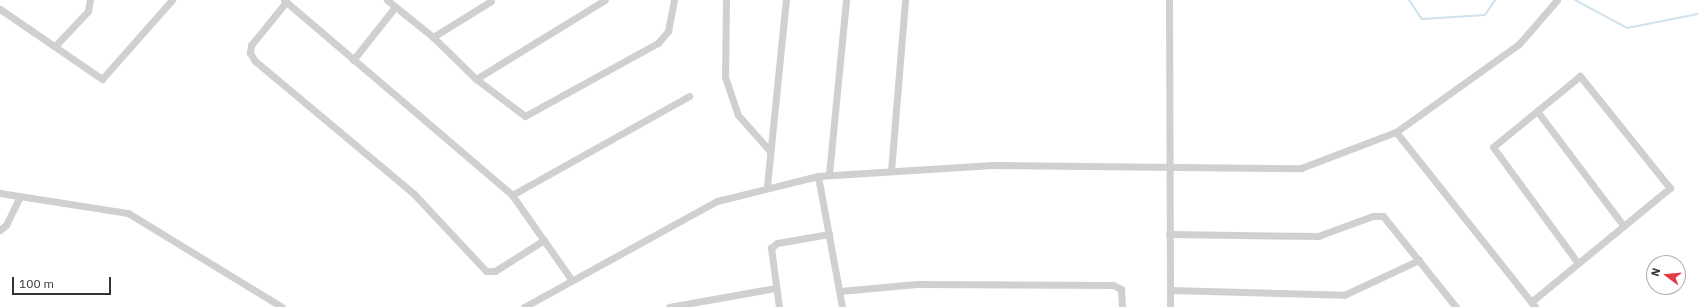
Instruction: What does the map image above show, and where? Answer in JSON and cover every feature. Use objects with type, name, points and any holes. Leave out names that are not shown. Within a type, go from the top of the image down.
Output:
[{"type":"street","points":[[56,45],[88,11],[90,0]]},
{"type":"street","points":[[0,9],[56,45],[102,79],[172,0]]},
{"type":"street","points":[[387,0],[433,37],[476,79],[519,114],[530,116],[658,43],[668,31],[674,0]]},
{"type":"street","points":[[433,37],[491,0]]},
{"type":"street","points":[[476,79],[604,0]]},
{"type":"street","points":[[726,0],[726,77],[738,115],[769,150]]},
{"type":"street","points":[[768,186],[769,150],[786,0]]},
{"type":"street","points":[[829,174],[846,0]]},
{"type":"street","points":[[892,171],[905,0]]},
{"type":"street","points":[[1169,0],[1170,307]]},
{"type":"street","points":[[524,307],[571,279],[717,201],[768,186],[829,174],[993,165],[1169,165],[1301,168],[1396,132],[1519,44],[1557,0]]},
{"type":"street","points":[[544,240],[495,271],[486,270],[414,194],[255,60],[250,53],[251,45],[285,1],[512,195],[544,240],[571,279]]},
{"type":"street","points":[[353,60],[395,7]]},
{"type":"street","points":[[1396,132],[1533,304],[1578,263],[1670,188],[1583,78],[1576,77],[1492,147],[1578,263]]},
{"type":"street","points":[[512,195],[689,96]]},
{"type":"street","points":[[1537,110],[1623,225]]},
{"type":"street","points":[[818,176],[842,307]]},
{"type":"street","points":[[0,193],[128,213],[282,307]]},
{"type":"street","points":[[0,230],[6,225],[20,196]]},
{"type":"street","points":[[1169,234],[1318,236],[1378,214],[1383,216],[1456,307]]},
{"type":"street","points":[[779,307],[771,248],[777,243],[829,234]]},
{"type":"street","points":[[1170,290],[1344,295],[1419,260]]},
{"type":"street","points":[[840,291],[916,284],[1113,284],[1121,289],[1122,307]]},
{"type":"street","points":[[669,307],[776,288]]},
{"type":"waterway","points":[[1409,0],[1422,19],[1485,15],[1495,0]]},
{"type":"waterway","points":[[1575,0],[1627,28],[1698,14]]}]
